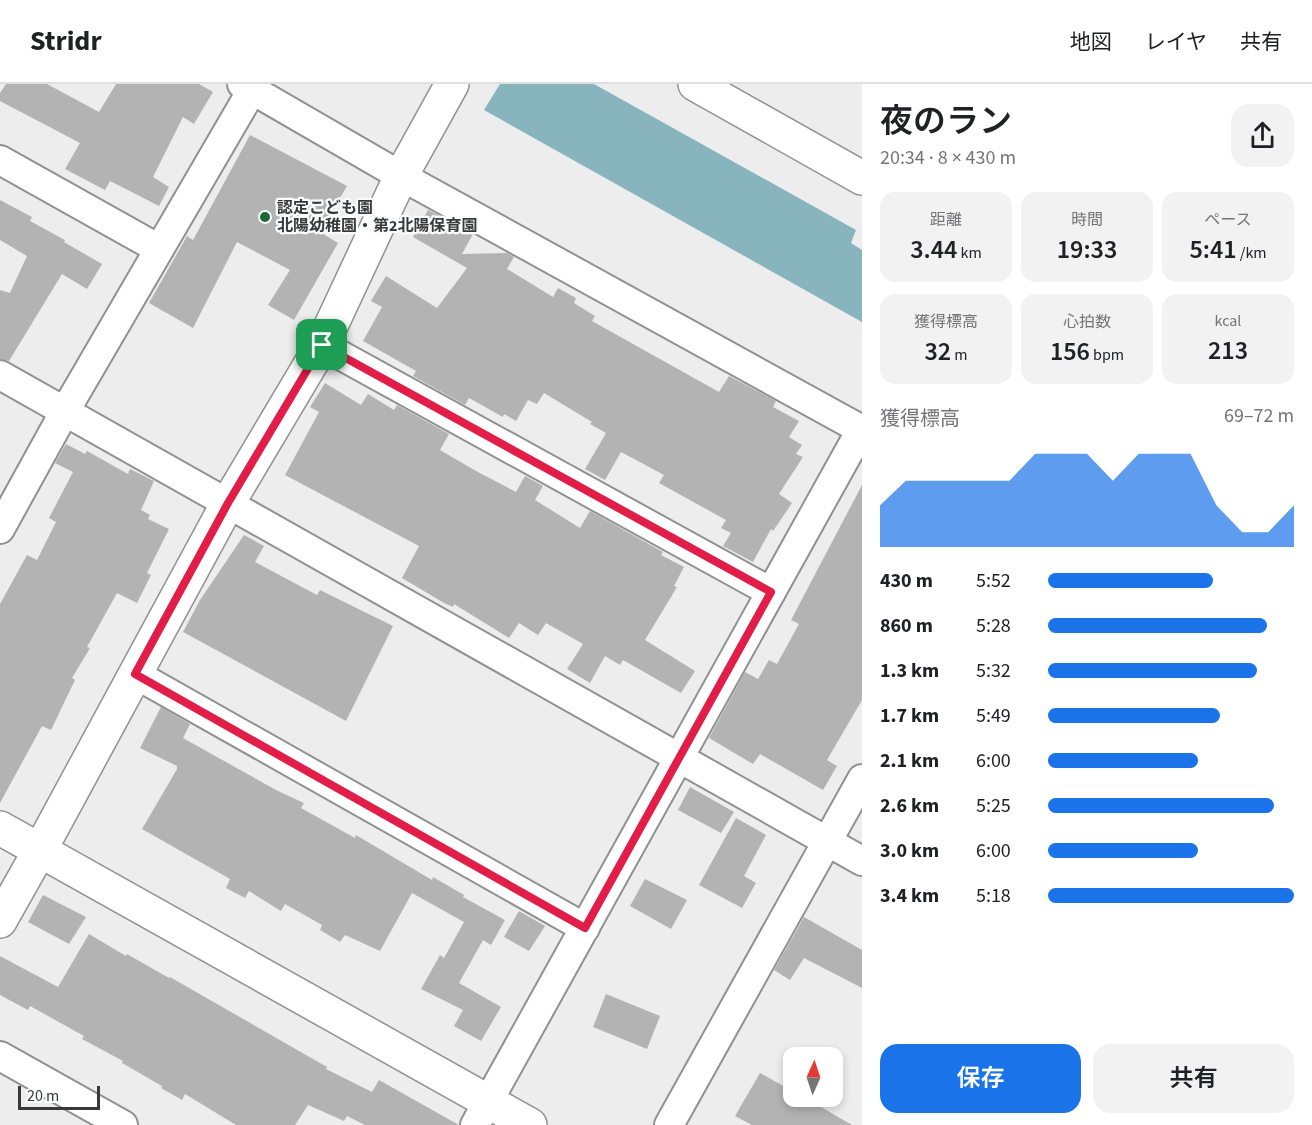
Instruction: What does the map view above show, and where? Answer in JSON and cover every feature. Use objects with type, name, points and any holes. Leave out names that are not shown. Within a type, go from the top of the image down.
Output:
[{"type":"street","points":[[0,921],[228,503],[322,345],[401,176],[452,84]]},
{"type":"street","points":[[695,84],[862,178]]},
{"type":"street","points":[[0,529],[159,249],[247,87],[401,176],[861,430],[482,1114]]},
{"type":"street","points":[[0,160],[159,249]]},
{"type":"street","points":[[322,345],[771,592]]},
{"type":"street","points":[[0,375],[862,861]]},
{"type":"street","points":[[135,674],[585,928]]},
{"type":"street","points":[[669,1125],[862,779]]},
{"type":"street","points":[[0,828],[482,1114],[530,1125]]},
{"type":"street","points":[[0,1056],[123,1125]]},
{"type":"water","points":[[500,84],[594,84],[856,230],[851,243],[862,250],[862,322],[484,110]]},
{"type":"building","points":[[6,84],[47,84],[99,112],[116,84],[199,84],[213,92],[194,124],[183,117],[153,177],[169,187],[159,206],[110,181],[105,190],[65,169],[80,143],[0,101],[0,93]]},
{"type":"building","points":[[250,135],[347,186],[320,232],[338,243],[294,320],[268,305],[290,270],[237,242],[193,328],[149,303],[187,236],[193,240]]},
{"type":"building","points":[[0,200],[32,217],[30,221],[102,264],[87,289],[62,274],[9,361],[0,359],[0,290],[10,293],[27,256],[0,240]]},
{"type":"building","points":[[428,210],[473,234],[462,254],[507,253],[514,257],[507,269],[553,297],[558,288],[576,298],[574,303],[595,316],[592,321],[719,392],[729,376],[776,401],[773,407],[799,421],[789,437],[802,445],[796,454],[803,457],[779,494],[792,503],[773,531],[771,529],[753,562],[723,546],[731,533],[721,528],[726,520],[659,483],[664,475],[621,452],[605,480],[585,469],[606,433],[544,393],[537,404],[528,400],[516,421],[504,414],[503,417],[469,398],[465,405],[413,376],[416,371],[363,341],[382,307],[371,301],[386,276],[437,308],[467,268],[413,237]]},
{"type":"building","points":[[325,383],[361,405],[368,394],[394,410],[397,405],[449,434],[440,450],[476,471],[516,492],[525,476],[543,486],[535,500],[580,528],[590,511],[663,552],[661,555],[684,567],[674,586],[677,587],[645,640],[695,671],[681,693],[623,660],[620,665],[605,656],[590,683],[567,669],[583,644],[546,623],[538,635],[519,623],[509,638],[454,604],[453,607],[444,603],[402,578],[419,546],[285,475],[319,412],[310,407]]},
{"type":"building","points":[[66,444],[85,454],[87,451],[128,474],[130,469],[154,481],[141,510],[150,515],[148,519],[169,529],[147,573],[151,575],[137,603],[117,593],[87,647],[90,648],[72,678],[75,680],[51,730],[42,726],[0,803],[0,604],[27,555],[37,560],[56,522],[49,518],[73,472],[55,463]]},
{"type":"building","points":[[862,485],[862,700],[827,760],[837,766],[823,790],[760,754],[753,764],[709,738],[745,672],[758,679],[769,660],[777,664],[799,624],[791,620]]},
{"type":"building","points":[[244,535],[264,546],[255,562],[317,595],[320,590],[393,626],[346,721],[183,632],[200,600]]},
{"type":"building","points":[[161,707],[190,724],[183,738],[304,803],[301,808],[355,838],[356,835],[432,880],[433,877],[505,920],[491,945],[483,940],[459,983],[501,1007],[481,1041],[454,1026],[463,1010],[421,989],[440,955],[444,958],[464,922],[412,893],[380,951],[345,935],[340,942],[320,930],[322,925],[285,904],[281,911],[249,891],[245,898],[226,888],[230,879],[142,829],[177,769],[177,766],[140,748]]},
{"type":"building","points":[[690,787],[734,812],[721,833],[678,810]]},
{"type":"building","points":[[736,818],[766,835],[744,876],[756,883],[742,908],[699,885]]},
{"type":"building","points":[[645,879],[687,900],[671,929],[630,906]]},
{"type":"building","points":[[43,895],[86,917],[69,944],[28,922]]},
{"type":"building","points":[[519,911],[545,926],[529,951],[504,937]]},
{"type":"building","points":[[804,917],[862,950],[862,988],[804,958],[790,980],[774,970]]},
{"type":"building","points":[[89,934],[126,956],[127,954],[170,977],[327,1067],[326,1069],[372,1092],[379,1080],[459,1125],[365,1125],[347,1116],[344,1121],[308,1105],[295,1125],[236,1125],[185,1094],[182,1100],[161,1088],[162,1086],[122,1063],[123,1061],[82,1039],[84,1036],[30,1006],[28,1010],[0,995],[0,956],[58,987]]},
{"type":"building","points":[[606,994],[660,1016],[647,1049],[593,1027]]},
{"type":"building","points":[[760,1073],[783,1086],[783,1107],[821,1107],[852,1125],[752,1125],[735,1116]]},
{"type":"place","name":"認定こども園 北陽幼稚園・第2北陽保育園","points":[[265,217]]},
{"type":"route","points":[[322,345],[771,592],[585,928],[135,674],[228,503],[322,345]]}]
